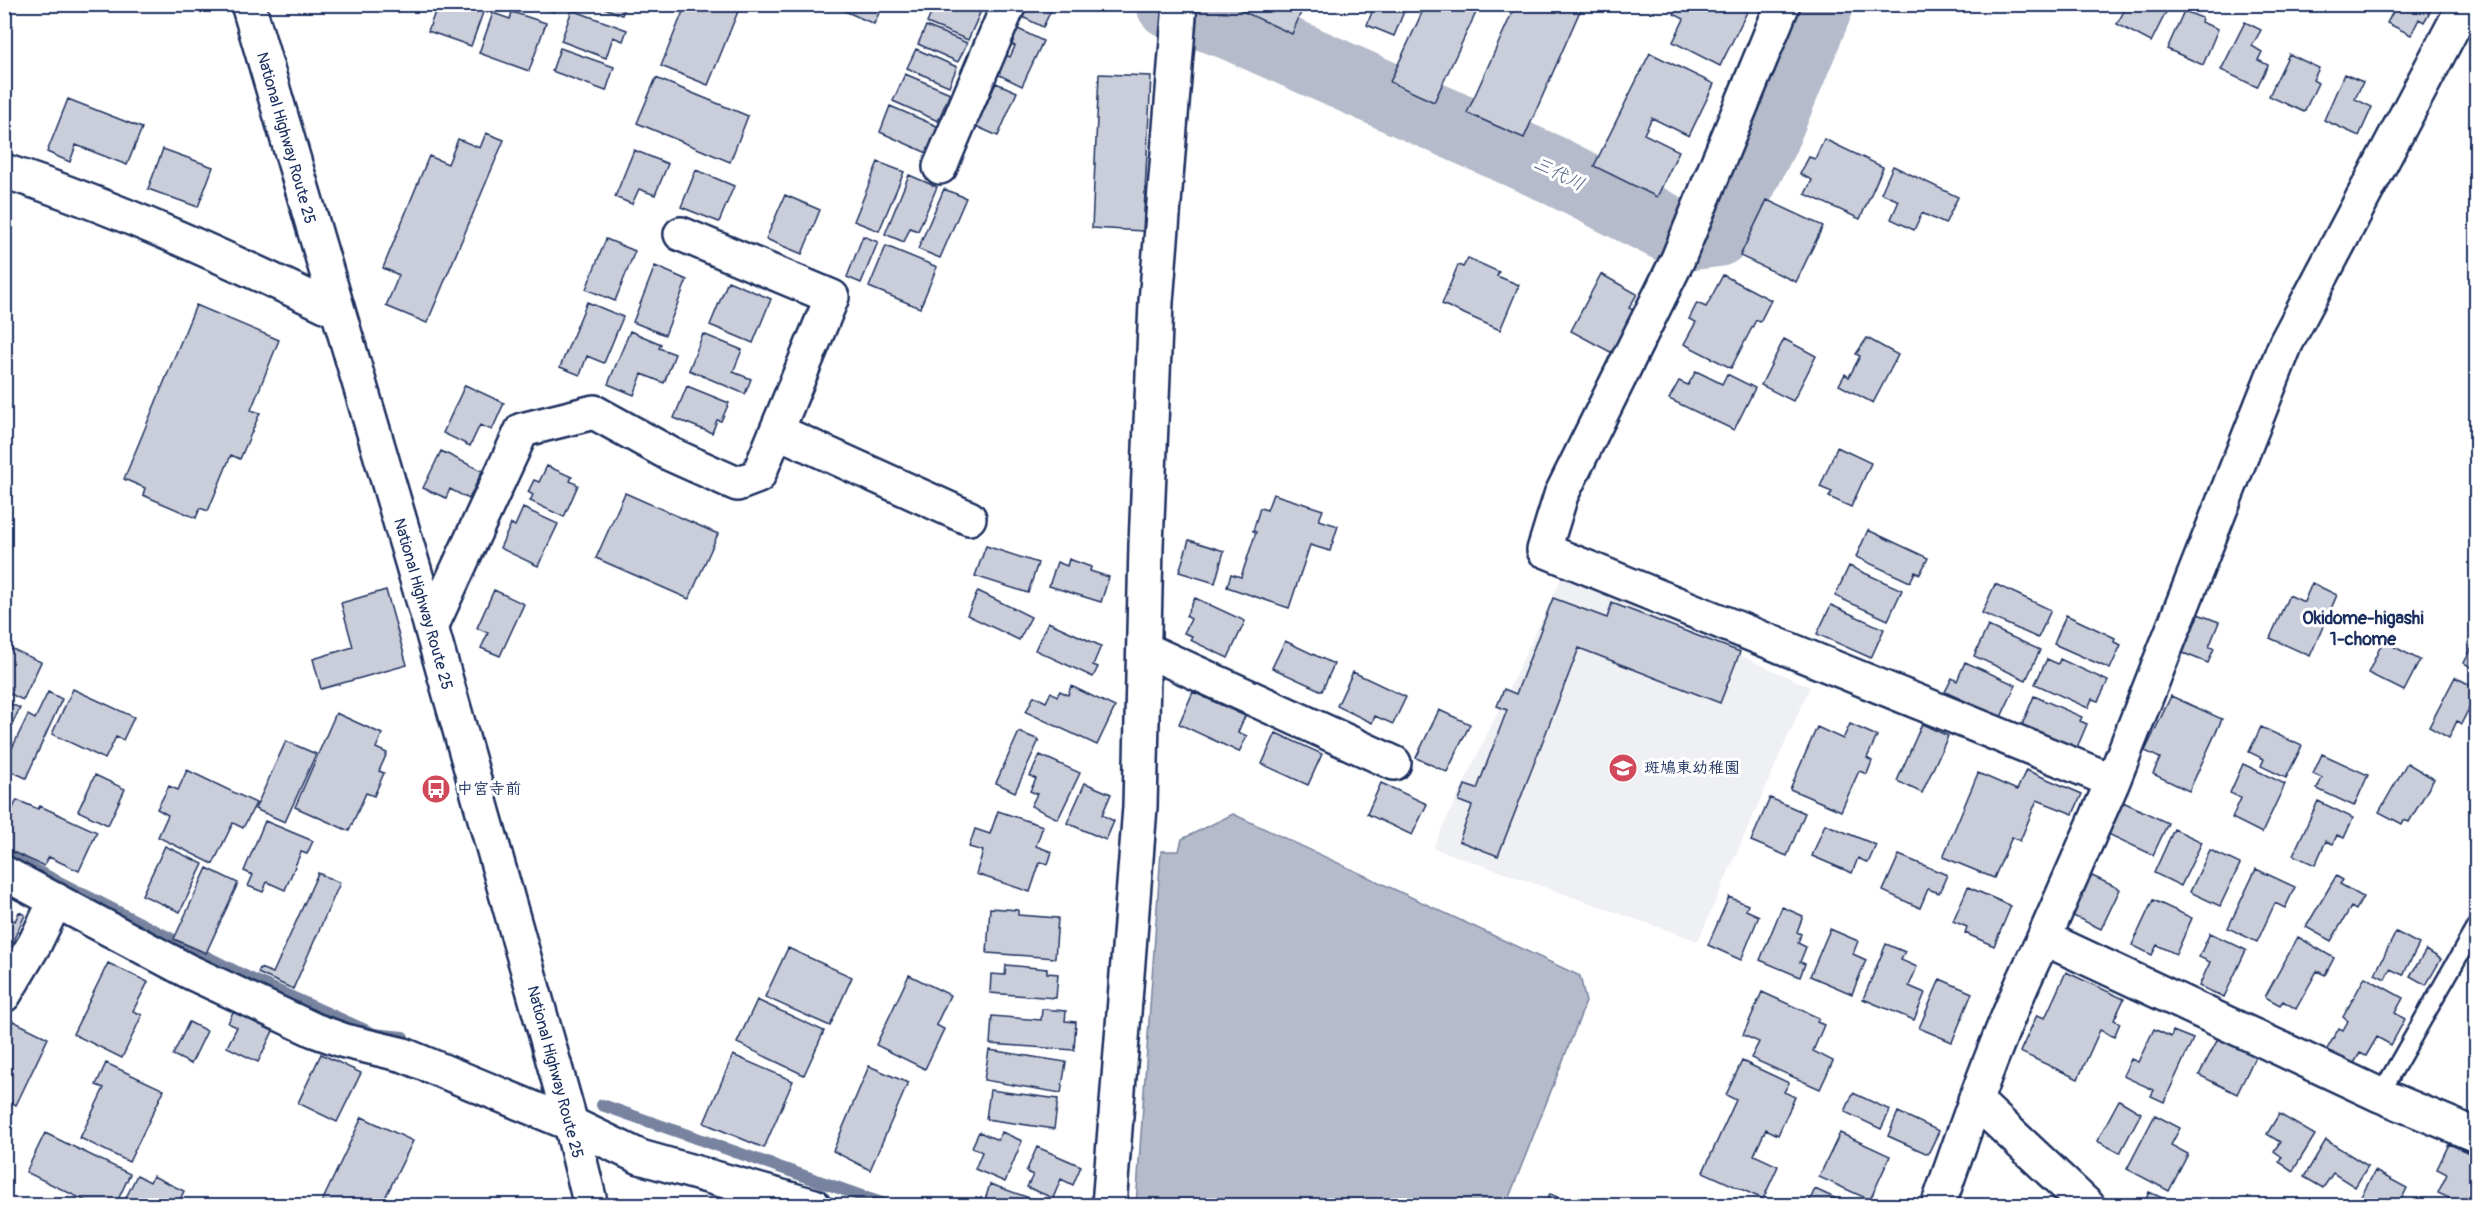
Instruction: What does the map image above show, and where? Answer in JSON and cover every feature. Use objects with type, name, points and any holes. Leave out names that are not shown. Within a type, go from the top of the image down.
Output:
[{"type":"main road","name":"National Highway Route 25","points":[[248,4],[336,310],[431,627],[571,1124],[591,1206]]},
{"type":"main road","points":[[940,167],[1009,4]]},
{"type":"main road","points":[[1783,4],[1703,202],[1678,259],[1562,495],[1544,550],[2113,781]]},
{"type":"main road","points":[[1938,1206],[1975,1100],[2021,983],[2044,938],[2113,781],[2286,343],[2465,4]]},
{"type":"main road","points":[[1109,1206],[1140,807],[1146,545],[1156,302],[1180,12]]},
{"type":"main road","points":[[4,171],[113,209],[208,250],[336,310]]},
{"type":"main road","points":[[431,627],[522,430],[594,412],[670,454],[737,484],[758,476],[832,297],[681,234]]},
{"type":"main road","points":[[777,431],[969,518]]},
{"type":"main road","points":[[1144,648],[1394,763]]},
{"type":"main road","points":[[4,873],[188,971],[314,1030],[345,1041],[404,1055],[571,1124],[640,1157],[814,1206]]},
{"type":"main road","points":[[4,995],[35,943],[56,900]]},
{"type":"main road","points":[[2044,938],[2380,1095],[2476,1135]]},
{"type":"main road","points":[[1975,1100],[2088,1206]]},
{"type":"lane","points":[[2380,1095],[2476,926]]},
{"type":"shaded area","name":"斑鳩東幼稚園","points":[[1563,575],[1810,687],[1698,941],[1433,848]]},
{"type":"water","points":[[1233,814],[1580,976],[1586,1002],[1506,1205],[1136,1205],[1161,851],[1179,851],[1182,839]]},
{"type":"building","points":[[438,4],[486,4],[471,46],[428,31]]},
{"type":"building","points":[[534,4],[556,4],[554,12]]},
{"type":"building","points":[[594,4],[626,4],[622,15]]},
{"type":"building","points":[[686,4],[741,4],[708,85],[661,66]]},
{"type":"building","points":[[829,4],[883,4],[874,24]]},
{"type":"building","points":[[935,4],[962,4],[980,13],[968,40],[927,23]]},
{"type":"building","points":[[1023,4],[1054,4],[1043,27],[1018,15]]},
{"type":"building","points":[[1227,4],[1303,4],[1304,5],[1292,34]]},
{"type":"building","points":[[1375,4],[1407,4],[1394,36],[1367,25]]},
{"type":"building","points":[[1426,4],[1480,4],[1434,102],[1390,82]]},
{"type":"building","points":[[1516,4],[1583,4],[1524,138],[1467,113]]},
{"type":"building","points":[[1679,4],[1751,4],[1720,66],[1673,42],[1684,19],[1674,14]]},
{"type":"building","points":[[2128,4],[2170,4],[2151,42],[2117,24]]},
{"type":"building","points":[[2387,4],[2427,4],[2425,7],[2431,10],[2424,22],[2419,19],[2411,35],[2387,23],[2395,8]]},
{"type":"building","points":[[572,10],[627,30],[623,41],[613,37],[606,58],[561,41]]},
{"type":"building","points":[[2184,11],[2202,18],[2201,22],[2218,29],[2203,65],[2167,49]]},
{"type":"building","points":[[512,12],[546,23],[529,71],[479,53],[493,13],[510,19]]},
{"type":"building","points":[[2245,22],[2261,30],[2252,46],[2262,52],[2258,60],[2268,65],[2257,87],[2221,70]]},
{"type":"building","points":[[926,26],[967,43],[958,62],[918,44]]},
{"type":"building","points":[[1016,28],[1043,41],[1022,86],[995,73],[1004,54],[1010,57],[1015,46],[1009,43]]},
{"type":"building","points":[[560,48],[614,67],[606,91],[552,71]]},
{"type":"building","points":[[916,49],[957,67],[949,86],[907,68]]},
{"type":"building","points":[[1650,53],[1714,84],[1689,136],[1652,118],[1644,134],[1679,151],[1657,197],[1594,166]]},
{"type":"building","points":[[2289,54],[2319,68],[2313,80],[2318,83],[2304,112],[2269,96]]},
{"type":"building","points":[[905,74],[950,93],[938,121],[893,101]]},
{"type":"building","points":[[1099,74],[1151,76],[1143,231],[1092,228]]},
{"type":"building","points":[[2344,74],[2363,82],[2355,99],[2372,107],[2359,136],[2324,120]]},
{"type":"building","points":[[656,78],[748,116],[730,162],[637,123]]},
{"type":"building","points":[[996,83],[1017,92],[998,136],[971,124],[977,110],[983,112]]},
{"type":"building","points":[[68,99],[142,128],[127,165],[76,145],[70,162],[47,152]]},
{"type":"building","points":[[890,106],[939,127],[927,153],[880,132]]},
{"type":"building","points":[[486,133],[504,140],[427,323],[386,306],[399,275],[383,268],[429,156],[448,164],[458,139],[480,148]]},
{"type":"building","points":[[1824,139],[1883,167],[1860,219],[1805,194],[1812,180],[1800,174],[1809,157],[1815,159]]},
{"type":"building","points":[[163,149],[213,167],[198,207],[148,189]]},
{"type":"building","points":[[634,150],[668,164],[655,195],[639,189],[632,204],[615,197]]},
{"type":"building","points":[[878,162],[904,172],[879,231],[854,221]]},
{"type":"building","points":[[1893,166],[1958,197],[1945,224],[1922,213],[1914,230],[1891,219],[1899,201],[1881,193]]},
{"type":"building","points":[[696,170],[734,186],[719,222],[681,207]]},
{"type":"building","points":[[909,175],[937,187],[918,231],[910,228],[904,242],[885,234]]},
{"type":"building","points":[[944,189],[966,198],[940,258],[918,249]]},
{"type":"building","points":[[785,195],[820,210],[802,254],[766,239]]},
{"type":"building","points":[[1767,200],[1823,226],[1796,282],[1740,256]]},
{"type":"building","points":[[863,236],[878,242],[861,283],[847,277]]},
{"type":"building","points":[[606,239],[635,251],[615,301],[586,289]]},
{"type":"building","points":[[886,246],[937,267],[920,308],[869,287]]},
{"type":"building","points":[[1468,258],[1499,272],[1497,276],[1519,285],[1500,330],[1442,304],[1458,265],[1463,267]]},
{"type":"building","points":[[655,266],[687,280],[665,335],[633,322]]},
{"type":"building","points":[[1601,274],[1637,294],[1629,308],[1639,313],[1616,355],[1571,331]]},
{"type":"building","points":[[1723,275],[1771,300],[1760,322],[1756,320],[1731,368],[1684,344],[1696,322],[1689,319],[1697,303],[1706,307]]},
{"type":"building","points":[[728,281],[771,299],[753,343],[710,325]]},
{"type":"building","points":[[587,302],[623,317],[604,363],[587,356],[580,375],[560,367]]},
{"type":"building","points":[[196,305],[279,340],[251,410],[260,413],[240,459],[231,455],[208,511],[200,508],[196,518],[143,495],[145,488],[124,479]]},
{"type":"building","points":[[630,331],[661,344],[659,348],[675,354],[664,383],[642,374],[634,395],[608,384]]},
{"type":"building","points":[[703,334],[742,350],[733,372],[751,379],[745,394],[689,370]]},
{"type":"building","points":[[1867,338],[1898,355],[1873,403],[1839,385],[1845,374],[1849,377],[1860,356],[1856,354]]},
{"type":"building","points":[[1784,339],[1816,356],[1793,401],[1761,385]]},
{"type":"building","points":[[1696,371],[1722,384],[1727,374],[1755,388],[1734,430],[1669,399],[1679,381],[1688,385]]},
{"type":"building","points":[[465,385],[504,403],[492,430],[480,425],[470,446],[443,433]]},
{"type":"building","points":[[687,386],[729,403],[721,421],[717,420],[712,433],[674,418]]},
{"type":"building","points":[[1837,447],[1871,463],[1851,507],[1829,497],[1832,492],[1820,487]]},
{"type":"building","points":[[441,451],[482,471],[469,499],[450,489],[446,498],[423,488]]},
{"type":"building","points":[[547,466],[572,477],[570,481],[578,485],[564,517],[530,501],[533,495],[528,492],[534,480],[539,482]]},
{"type":"building","points":[[625,493],[718,534],[689,599],[596,558]]},
{"type":"building","points":[[1273,494],[1323,510],[1319,520],[1338,526],[1330,551],[1310,545],[1289,608],[1227,587],[1231,574],[1241,577],[1256,532],[1253,531],[1260,508],[1267,510]]},
{"type":"building","points":[[523,508],[558,524],[538,566],[500,548],[511,524],[515,526]]},
{"type":"building","points":[[1868,530],[1928,558],[1920,574],[1915,572],[1910,582],[1856,557]]},
{"type":"building","points":[[1189,540],[1224,551],[1215,583],[1179,572]]},
{"type":"building","points":[[986,546],[1038,563],[1028,593],[975,576]]},
{"type":"building","points":[[1069,559],[1091,567],[1090,571],[1109,577],[1101,602],[1049,586],[1057,562],[1067,566]]},
{"type":"building","points":[[1849,566],[1902,590],[1888,620],[1835,596]]},
{"type":"building","points":[[2312,583],[2337,595],[2310,656],[2270,638],[2289,595],[2304,602]]},
{"type":"building","points":[[1995,584],[2051,610],[2038,638],[1982,613]]},
{"type":"building","points":[[386,590],[407,665],[321,689],[313,659],[353,647],[341,603]]},
{"type":"building","points":[[494,590],[524,604],[500,656],[481,648],[488,633],[477,628]]},
{"type":"building","points":[[978,591],[1031,617],[1019,640],[967,615]]},
{"type":"building","points":[[1195,598],[1245,621],[1228,658],[1190,640],[1192,636],[1184,633],[1191,619],[1186,616]]},
{"type":"building","points":[[1553,598],[1607,618],[1612,603],[1740,652],[1720,703],[1579,648],[1498,856],[1459,841],[1472,806],[1459,801],[1465,785],[1477,789],[1507,710],[1497,706],[1504,689],[1516,694]]},
{"type":"building","points":[[1831,605],[1884,629],[1871,658],[1817,634]]},
{"type":"building","points":[[2198,614],[2219,622],[2209,647],[2214,648],[2208,663],[2183,653]]},
{"type":"building","points":[[2066,615],[2115,638],[2114,642],[2121,645],[2110,669],[2054,644]]},
{"type":"building","points":[[1048,622],[1101,646],[1093,665],[1098,667],[1093,677],[1035,650]]},
{"type":"building","points":[[1988,626],[2040,650],[2026,680],[1974,656]]},
{"type":"building","points":[[2476,640],[2476,670],[2464,663]]},
{"type":"building","points":[[1285,641],[1334,664],[1322,691],[1272,668]]},
{"type":"building","points":[[2383,641],[2420,660],[2404,691],[2368,673]]},
{"type":"building","points":[[6,646],[41,662],[23,700],[4,691],[4,650]]},
{"type":"building","points":[[2047,659],[2058,664],[2060,659],[2108,681],[2098,701],[2092,699],[2088,708],[2035,684]]},
{"type":"building","points":[[1965,662],[2016,685],[2001,717],[1945,692],[1952,678],[1957,681]]},
{"type":"building","points":[[1353,672],[1406,697],[1393,724],[1375,716],[1372,723],[1337,706]]},
{"type":"building","points":[[2455,677],[2476,688],[2476,695],[2461,724],[2457,721],[2449,738],[2429,727]]},
{"type":"building","points":[[1071,686],[1115,707],[1097,745],[1026,712],[1034,696],[1046,702],[1051,692],[1057,696],[1060,691],[1068,695]]},
{"type":"building","points":[[73,689],[134,717],[123,740],[116,737],[105,759],[52,734]]},
{"type":"building","points":[[48,692],[62,699],[26,778],[4,768],[4,765],[28,715],[35,719]]},
{"type":"building","points":[[1193,692],[1245,716],[1238,732],[1247,736],[1239,752],[1179,724]]},
{"type":"building","points":[[2034,696],[2082,717],[2080,721],[2087,724],[2076,750],[2022,725]]},
{"type":"building","points":[[2171,696],[2222,719],[2189,791],[2153,774],[2160,758],[2145,751]]},
{"type":"building","points":[[4,701],[20,708],[4,740]]},
{"type":"building","points":[[1439,710],[1470,724],[1447,772],[1416,758]]},
{"type":"building","points":[[336,713],[382,734],[376,748],[387,753],[379,771],[384,773],[374,796],[366,793],[349,831],[295,807]]},
{"type":"building","points":[[1850,724],[1877,736],[1867,758],[1872,761],[1867,774],[1859,771],[1841,811],[1790,789],[1817,727],[1843,739]]},
{"type":"building","points":[[1922,724],[1948,736],[1922,793],[1897,781]]},
{"type":"building","points":[[2261,727],[2302,746],[2286,778],[2261,766],[2264,759],[2249,752]]},
{"type":"building","points":[[1019,732],[1039,740],[1015,792],[996,783]]},
{"type":"building","points":[[1276,733],[1322,754],[1308,785],[1262,764]]},
{"type":"building","points":[[286,741],[316,754],[285,822],[255,809]]},
{"type":"building","points":[[2322,754],[2368,775],[2354,806],[2317,789],[2322,778],[2313,774]]},
{"type":"building","points":[[1040,755],[1080,773],[1058,819],[1031,806],[1037,794],[1030,791],[1036,779],[1030,776]]},
{"type":"building","points":[[2407,763],[2434,779],[2409,822],[2404,820],[2402,824],[2379,812]]},
{"type":"building","points":[[2243,764],[2285,784],[2262,833],[2232,818],[2241,798],[2230,793]]},
{"type":"building","points":[[187,770],[256,803],[243,828],[233,823],[213,864],[158,837],[168,815],[157,809],[169,786],[178,790]]},
{"type":"building","points":[[2026,770],[2082,794],[2073,814],[2037,800],[2020,841],[2012,837],[1994,878],[1943,857],[1978,773],[2017,790]]},
{"type":"building","points":[[95,775],[125,789],[108,825],[78,811]]},
{"type":"building","points":[[1085,783],[1111,794],[1102,815],[1114,821],[1106,840],[1067,823]]},
{"type":"building","points":[[1381,783],[1427,804],[1412,835],[1367,814]]},
{"type":"building","points":[[1770,798],[1805,813],[1787,856],[1751,841]]},
{"type":"building","points":[[17,800],[38,809],[40,806],[97,832],[79,871],[49,857],[44,866],[4,848],[4,827]]},
{"type":"building","points":[[2318,801],[2353,818],[2344,838],[2337,835],[2333,844],[2326,841],[2315,865],[2293,855]]},
{"type":"building","points":[[2123,802],[2168,823],[2153,855],[2108,834]]},
{"type":"building","points":[[998,811],[1043,826],[1036,846],[1052,852],[1048,864],[1040,862],[1030,892],[976,874],[983,851],[969,847],[975,829],[990,834]]},
{"type":"building","points":[[265,821],[313,841],[307,854],[301,852],[285,890],[267,882],[263,892],[248,886],[253,875],[244,871]]},
{"type":"building","points":[[1825,824],[1876,845],[1868,863],[1858,858],[1852,873],[1812,856]]},
{"type":"building","points":[[2174,829],[2202,842],[2181,886],[2154,873]]},
{"type":"building","points":[[165,846],[203,864],[180,912],[142,895]]},
{"type":"building","points":[[2210,850],[2240,864],[2220,906],[2190,892]]},
{"type":"building","points":[[1899,855],[1947,875],[1939,893],[1928,889],[1920,908],[1883,891]]},
{"type":"building","points":[[207,868],[238,883],[206,953],[174,939]]},
{"type":"building","points":[[2256,869],[2295,887],[2285,908],[2275,903],[2257,942],[2228,928]]},
{"type":"building","points":[[318,873],[340,883],[293,989],[258,973],[260,968],[273,973]]},
{"type":"building","points":[[2090,875],[2120,889],[2101,929],[2071,915]]},
{"type":"building","points":[[2336,876],[2343,880],[2340,884],[2363,897],[2356,910],[2351,907],[2331,941],[2306,927]]},
{"type":"building","points":[[1968,887],[2011,906],[1994,946],[1965,933],[1967,927],[1953,921]]},
{"type":"building","points":[[1729,897],[1748,905],[1746,910],[1759,916],[1741,960],[1708,945]]},
{"type":"building","points":[[2153,900],[2192,918],[2176,954],[2157,945],[2152,955],[2132,945]]},
{"type":"building","points":[[1782,907],[1803,916],[1797,932],[1801,934],[1798,943],[1806,947],[1800,962],[1805,964],[1800,977],[1760,960]]},
{"type":"building","points":[[990,908],[1018,910],[1018,915],[1058,918],[1055,958],[987,953]]},
{"type":"building","points":[[19,912],[25,915],[4,960],[4,916],[15,921]]},
{"type":"building","points":[[1830,929],[1858,941],[1853,954],[1866,960],[1852,994],[1810,976]]},
{"type":"building","points":[[2396,932],[2419,944],[2403,975],[2390,969],[2385,979],[2375,974]]},
{"type":"building","points":[[2210,933],[2246,950],[2224,997],[2199,986],[2210,962],[2199,957]]},
{"type":"building","points":[[2298,937],[2334,958],[2325,975],[2317,971],[2296,1009],[2283,1001],[2280,1005],[2265,997]]},
{"type":"building","points":[[1886,944],[1905,952],[1901,960],[1917,967],[1909,986],[1925,993],[1914,1020],[1863,999]]},
{"type":"building","points":[[788,948],[852,977],[830,1026],[765,997]]},
{"type":"building","points":[[2426,950],[2441,959],[2426,985],[2410,976]]},
{"type":"building","points":[[108,963],[148,982],[133,1011],[142,1015],[122,1058],[73,1034]]},
{"type":"building","points":[[1006,965],[1047,969],[1047,973],[1058,974],[1056,998],[990,993],[991,974],[1005,975]]},
{"type":"building","points":[[2066,972],[2124,999],[2114,1020],[2120,1023],[2114,1037],[2100,1030],[2078,1079],[2020,1052],[2037,1015],[2045,1018]]},
{"type":"building","points":[[909,975],[950,995],[936,1025],[944,1029],[925,1069],[876,1045]]},
{"type":"building","points":[[2365,977],[2403,998],[2395,1013],[2405,1019],[2391,1045],[2377,1037],[2366,1056],[2360,1053],[2353,1065],[2326,1051],[2339,1028],[2343,1030],[2348,1021],[2343,1017]]},
{"type":"building","points":[[1940,979],[1972,993],[1952,1042],[1919,1028]]},
{"type":"building","points":[[1762,992],[1819,1018],[1817,1022],[1824,1025],[1813,1051],[1833,1061],[1820,1089],[1751,1058],[1759,1042],[1743,1035]]},
{"type":"building","points":[[757,1000],[824,1031],[804,1075],[737,1043]]},
{"type":"building","points":[[1042,1009],[1066,1011],[1065,1021],[1076,1022],[1074,1050],[990,1044],[992,1016],[1041,1020]]},
{"type":"building","points":[[233,1012],[273,1031],[258,1062],[227,1047],[237,1027],[228,1023]]},
{"type":"building","points":[[13,1021],[48,1038],[16,1105],[4,1099],[4,1029],[8,1031]]},
{"type":"building","points":[[189,1022],[207,1031],[191,1064],[173,1055]]},
{"type":"building","points":[[2154,1029],[2171,1037],[2173,1031],[2193,1039],[2164,1102],[2151,1096],[2154,1090],[2123,1076],[2131,1059],[2138,1062]]},
{"type":"building","points":[[2219,1037],[2256,1055],[2237,1094],[2199,1075]]},
{"type":"building","points":[[989,1050],[1066,1062],[1061,1093],[984,1080]]},
{"type":"building","points":[[321,1054],[361,1073],[337,1122],[298,1103]]},
{"type":"building","points":[[733,1055],[793,1081],[764,1148],[704,1123]]},
{"type":"building","points":[[1742,1061],[1789,1083],[1784,1092],[1795,1097],[1778,1135],[1766,1129],[1754,1155],[1778,1166],[1763,1199],[1703,1172],[1736,1100],[1726,1095]]},
{"type":"building","points":[[106,1063],[164,1090],[129,1162],[80,1138],[104,1088],[96,1085]]},
{"type":"building","points":[[869,1066],[908,1083],[870,1170],[833,1151]]},
{"type":"building","points":[[990,1090],[1058,1099],[1054,1129],[986,1119]]},
{"type":"building","points":[[1853,1093],[1890,1110],[1881,1129],[1845,1112]]},
{"type":"building","points":[[2119,1100],[2141,1113],[2120,1153],[2097,1141]]},
{"type":"building","points":[[1898,1112],[1939,1131],[1928,1154],[1888,1136]]},
{"type":"building","points":[[2279,1114],[2315,1135],[2293,1171],[2279,1162],[2282,1157],[2274,1151],[2280,1142],[2267,1134]]},
{"type":"building","points":[[2155,1115],[2180,1128],[2171,1145],[2188,1154],[2169,1191],[2127,1169]]},
{"type":"building","points":[[362,1117],[413,1141],[381,1206],[320,1206]]},
{"type":"building","points":[[979,1132],[998,1140],[1002,1132],[1022,1141],[1005,1182],[975,1169],[982,1152],[972,1147]]},
{"type":"building","points":[[45,1133],[130,1174],[115,1206],[96,1206],[26,1172]]},
{"type":"building","points":[[1840,1133],[1890,1156],[1870,1200],[1819,1177]]},
{"type":"building","points":[[2326,1140],[2368,1166],[2355,1187],[2333,1173],[2323,1188],[2304,1177]]},
{"type":"building","points":[[2449,1144],[2476,1156],[2476,1206],[2466,1206],[2438,1193],[2447,1174],[2437,1169]]},
{"type":"building","points":[[1037,1147],[1081,1166],[1073,1185],[1061,1179],[1053,1198],[1027,1187],[1033,1175],[1026,1172]]},
{"type":"building","points":[[2375,1171],[2407,1188],[2398,1206],[2357,1204]]},
{"type":"building","points":[[137,1175],[150,1182],[153,1176],[184,1191],[177,1206],[122,1206]]},
{"type":"building","points":[[990,1184],[1032,1199],[1029,1206],[973,1206],[976,1197],[985,1200]]},
{"type":"building","points":[[1815,1189],[1852,1206],[1807,1206]]},
{"type":"building","points":[[2149,1192],[2180,1206],[2143,1206]]},
{"type":"building","points":[[1550,1194],[1578,1206],[1545,1206]]},
{"type":"waterway","name":"三代川","points":[[1170,4],[1231,26],[1553,170],[1685,237],[1717,233],[1765,137],[1820,4]]},
{"type":"waterway","points":[[4,854],[247,977],[374,1034],[403,1037]]},
{"type":"waterway","points":[[602,1105],[890,1206]]},
{"type":"place","name":"斑鳩東幼稚園","points":[[1623,768]]},
{"type":"place","name":"中宮寺前","points":[[436,789]]},
{"type":"district","name":"Okidome-higashi 1-chome","points":[[2363,628]]}]
